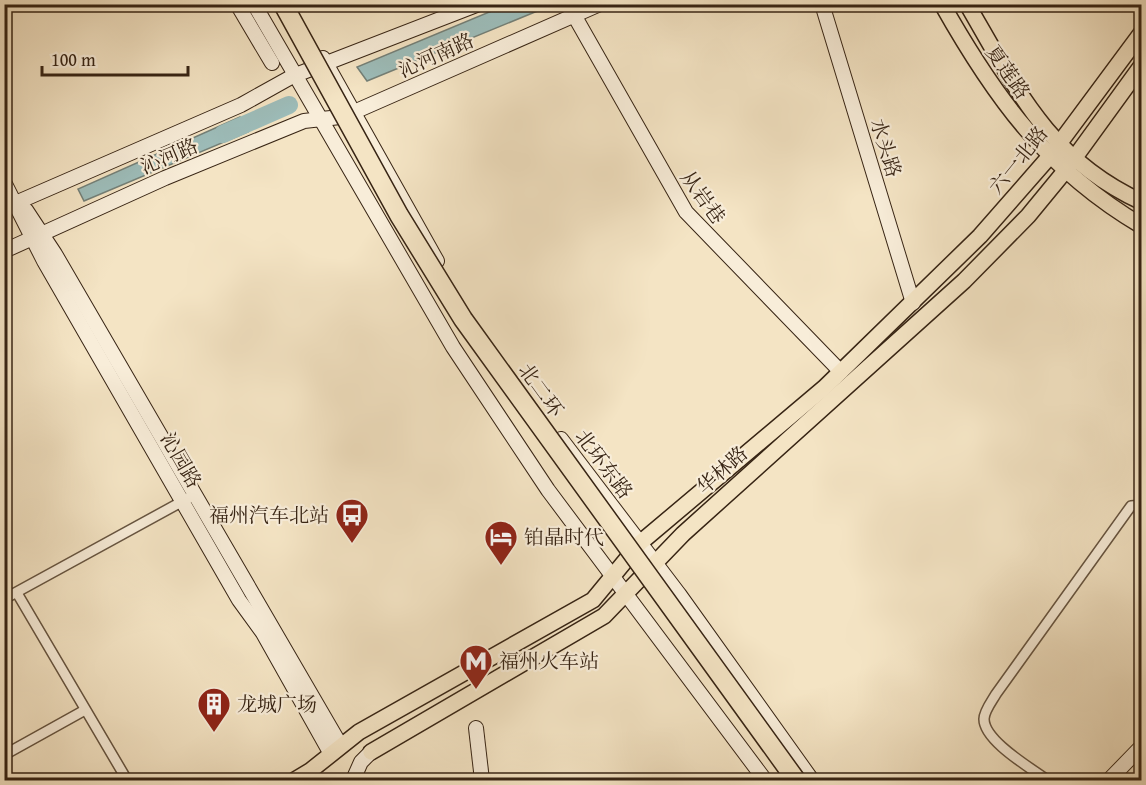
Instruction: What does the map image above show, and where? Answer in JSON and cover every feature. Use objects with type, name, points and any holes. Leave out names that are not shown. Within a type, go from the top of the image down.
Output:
[{"type":"highway","name":"北二环","points":[[269,4],[390,221],[454,326],[783,780]]},
{"type":"highway","name":"北二环","points":[[283,4],[399,215],[463,319],[796,780]]},
{"type":"main road","points":[[237,4],[272,63]]},
{"type":"main road","points":[[254,4],[293,76],[453,347],[548,490],[765,780]]},
{"type":"main road","name":"北环东路","points":[[292,4],[465,307],[812,780]]},
{"type":"main road","name":"沁河南路","points":[[326,65],[479,4]]},
{"type":"main road","name":"沁河南路","points":[[354,112],[600,4]]},
{"type":"main road","name":"水头路","points":[[822,4],[913,303]]},
{"type":"main road","name":"夏莲路","points":[[942,4],[992,88],[1054,150]]},
{"type":"main road","name":"夏莲路","points":[[967,4],[1054,150]]},
{"type":"main road","name":"从岩巷","points":[[574,15],[686,212],[841,372]]},
{"type":"main road","name":"六一北路","points":[[913,303],[980,236],[1054,150],[1142,32]]},
{"type":"main road","name":"沁河路","points":[[13,205],[241,105],[293,76],[326,65]]},
{"type":"main road","points":[[1065,171],[1142,65]]},
{"type":"main road","name":"沁河路","points":[[4,252],[165,178],[304,121],[340,117],[354,112]]},
{"type":"main road","points":[[1054,150],[1074,158],[1113,186],[1142,202]]},
{"type":"main road","points":[[1054,150],[1065,171],[1101,200],[1142,226]]},
{"type":"main road","name":"华林路","points":[[371,752],[604,616],[654,562],[964,281],[1028,216],[1065,171]]},
{"type":"main road","name":"沁园路","points":[[5,182],[13,205],[37,236],[336,750]]},
{"type":"main road","name":"华林路","points":[[295,780],[359,732],[592,600],[640,543],[841,372],[913,303]]},
{"type":"main road","points":[[476,728],[482,780]]},
{"type":"main road","points":[[1109,780],[1142,746]]},
{"type":"main road","points":[[353,780],[361,762],[371,752]]},
{"type":"street","points":[[4,599],[188,498]]},
{"type":"street","points":[[1047,780],[996,742],[985,727],[983,717],[996,694],[1131,506],[1142,505]]},
{"type":"street","points":[[17,592],[127,780]]},
{"type":"street","points":[[4,755],[85,710]]},
{"type":"water","points":[[506,5],[552,5],[367,81],[357,67]]},
{"type":"water","points":[[240,117],[248,132],[84,201],[78,189]]},
{"type":"waterway","points":[[223,134],[289,105]]},
{"type":"place","name":"福州汽车北站","points":[[352,544]]},
{"type":"place","name":"铂晶时代","points":[[501,566]]},
{"type":"place","name":"福州火车站","points":[[476,690]]},
{"type":"place","name":"龙城广场","points":[[214,733]]}]
